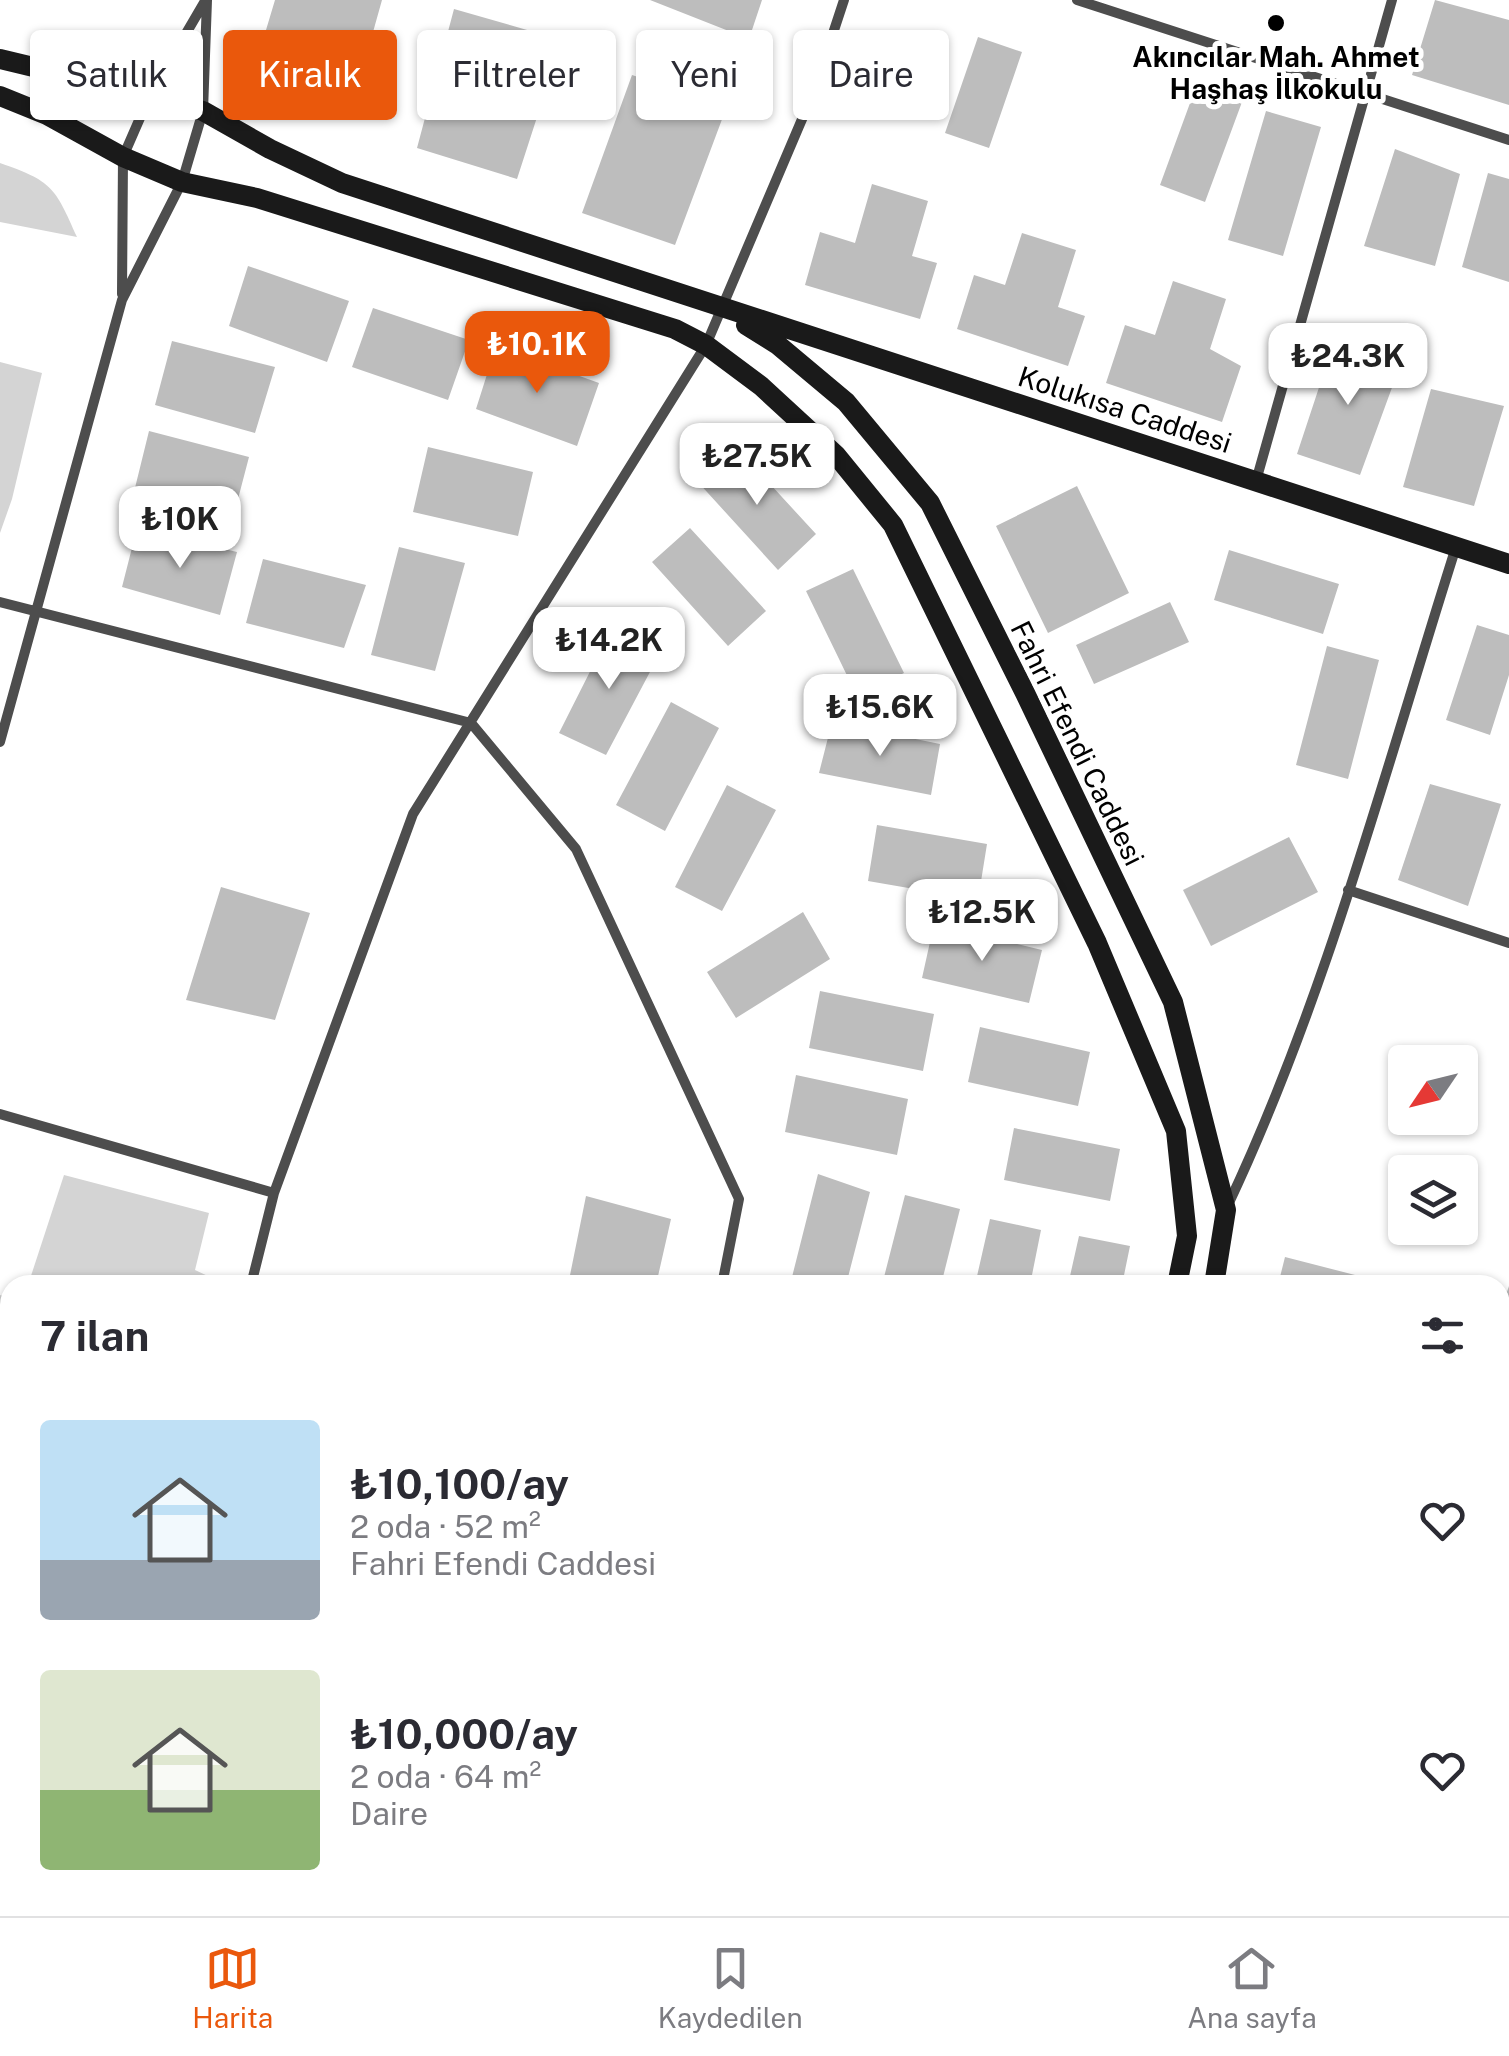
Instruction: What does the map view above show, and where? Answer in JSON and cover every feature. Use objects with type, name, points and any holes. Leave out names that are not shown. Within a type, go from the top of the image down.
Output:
[{"type":"street","points":[[188,30],[206,0]]},
{"type":"street","points":[[206,0],[203,111],[270,150],[342,183],[723,310]]},
{"type":"street","points":[[254,1275],[274,1193],[413,814],[706,345],[814,91],[844,0]]},
{"type":"street","points":[[1076,0],[1509,140]]},
{"type":"street","points":[[1256,481],[1392,0]]},
{"type":"street","points":[[0,60],[30,67]]},
{"type":"street","points":[[0,96],[182,182],[258,198],[675,329],[706,345],[761,386],[836,455],[893,525],[1097,943],[1176,1132],[1187,1236],[1179,1275]]},
{"type":"street","points":[[122,300],[123,157],[139,120]]},
{"type":"street","points":[[0,742],[122,300],[182,182],[200,120]]},
{"type":"street","name":"Kolukısa Caddesi","points":[[723,310],[990,393],[1509,564]]},
{"type":"street","name":"Fahri Efendi Caddesi","points":[[723,310],[778,345],[846,402],[930,504],[1172,1002],[1226,1210],[1216,1275]]},
{"type":"street","points":[[1226,1210],[1268,1122],[1348,890],[1456,547]]},
{"type":"street","points":[[0,602],[470,723],[576,849],[739,1199],[724,1275]]},
{"type":"street","points":[[1348,890],[1509,943]]},
{"type":"street","points":[[0,1114],[274,1193]]},
{"type":"shaded area","points":[[0,163],[31,175],[50,188],[77,237],[0,222]]},
{"type":"shaded area","points":[[0,362],[42,373],[0,533]]},
{"type":"shaded area","points":[[64,1175],[209,1213],[195,1270],[206,1275],[31,1275]]},
{"type":"building","points":[[275,0],[382,0],[374,30],[266,30]]},
{"type":"building","points":[[650,0],[762,0],[752,30],[726,30]]},
{"type":"building","points":[[1435,0],[1509,20],[1509,105],[1412,75]]},
{"type":"building","points":[[454,9],[527,30],[448,30]]},
{"type":"building","points":[[978,37],[1022,52],[989,148],[945,133]]},
{"type":"building","points":[[632,75],[636,76],[636,120],[722,120],[675,245],[582,213]]},
{"type":"building","points":[[1197,84],[1242,102],[1205,202],[1160,185]]},
{"type":"building","points":[[1266,111],[1321,127],[1283,256],[1228,240]]},
{"type":"building","points":[[424,120],[536,120],[517,179],[417,148]]},
{"type":"building","points":[[1395,149],[1460,174],[1435,266],[1364,246]]},
{"type":"building","points":[[1488,173],[1509,179],[1509,282],[1462,267]]},
{"type":"building","points":[[872,184],[928,201],[912,256],[937,263],[920,319],[805,285],[820,232],[855,243]]},
{"type":"building","points":[[1022,233],[1076,250],[1058,307],[1085,316],[1068,366],[957,329],[974,275],[1005,285]]},
{"type":"building","points":[[248,266],[349,301],[327,362],[229,326]]},
{"type":"building","points":[[1173,281],[1226,299],[1210,349],[1241,366],[1222,422],[1106,383],[1125,325],[1155,335]]},
{"type":"building","points":[[373,308],[469,340],[448,400],[352,367]]},
{"type":"building","points":[[172,341],[275,367],[255,433],[155,405]]},
{"type":"building","points":[[1334,342],[1401,363],[1360,475],[1297,454]]},
{"type":"building","points":[[496,346],[599,383],[577,446],[476,409]]},
{"type":"building","points":[[1431,389],[1504,406],[1474,506],[1403,487]]},
{"type":"building","points":[[149,431],[249,457],[232,522],[133,496]]},
{"type":"building","points":[[735,446],[816,534],[778,570],[697,481]]},
{"type":"building","points":[[428,447],[533,472],[518,536],[413,512]]},
{"type":"building","points":[[1077,486],[1129,593],[1048,633],[996,526]]},
{"type":"building","points":[[137,528],[237,552],[220,615],[122,587]]},
{"type":"building","points":[[690,528],[766,611],[728,646],[652,562]]},
{"type":"building","points":[[399,547],[465,563],[435,671],[371,655]]},
{"type":"building","points":[[1229,550],[1339,584],[1323,634],[1214,600]]},
{"type":"building","points":[[263,559],[366,585],[344,648],[246,623]]},
{"type":"building","points":[[853,569],[904,673],[857,696],[806,591]]},
{"type":"building","points":[[1170,602],[1189,642],[1094,684],[1076,645]]},
{"type":"building","points":[[1477,625],[1509,635],[1509,675],[1490,735],[1446,720]]},
{"type":"building","points":[[611,630],[660,653],[606,755],[559,733]]},
{"type":"building","points":[[1327,646],[1379,660],[1348,779],[1296,765]]},
{"type":"building","points":[[671,702],[719,728],[665,831],[616,805]]},
{"type":"building","points":[[832,722],[940,744],[931,795],[819,773]]},
{"type":"building","points":[[1430,784],[1501,804],[1468,906],[1398,880]]},
{"type":"building","points":[[727,785],[776,810],[722,911],[675,887]]},
{"type":"building","points":[[877,825],[987,844],[978,900],[868,881]]},
{"type":"building","points":[[1289,837],[1318,892],[1211,946],[1183,890]]},
{"type":"building","points":[[221,887],[310,913],[275,1020],[186,1000]]},
{"type":"building","points":[[803,912],[830,959],[736,1018],[707,972]]},
{"type":"building","points":[[934,924],[1042,950],[1029,1003],[922,978]]},
{"type":"building","points":[[820,991],[934,1014],[923,1071],[809,1048]]},
{"type":"building","points":[[980,1027],[1090,1052],[1078,1106],[968,1082]]},
{"type":"building","points":[[796,1075],[908,1099],[897,1155],[785,1132]]},
{"type":"building","points":[[1014,1128],[1120,1149],[1110,1201],[1004,1180]]},
{"type":"building","points":[[818,1174],[870,1192],[849,1275],[793,1275]]},
{"type":"building","points":[[905,1195],[960,1209],[944,1275],[885,1275]]},
{"type":"building","points":[[586,1196],[671,1219],[658,1275],[570,1275]]},
{"type":"building","points":[[990,1219],[1041,1230],[1032,1275],[977,1275]]},
{"type":"building","points":[[1079,1236],[1130,1246],[1124,1275],[1070,1275]]},
{"type":"building","points":[[1285,1257],[1355,1275],[1280,1275]]},
{"type":"place","name":"Akıncılar Mah. Ahmet Haşhaş İlkokulu","points":[[1276,23]]}]
